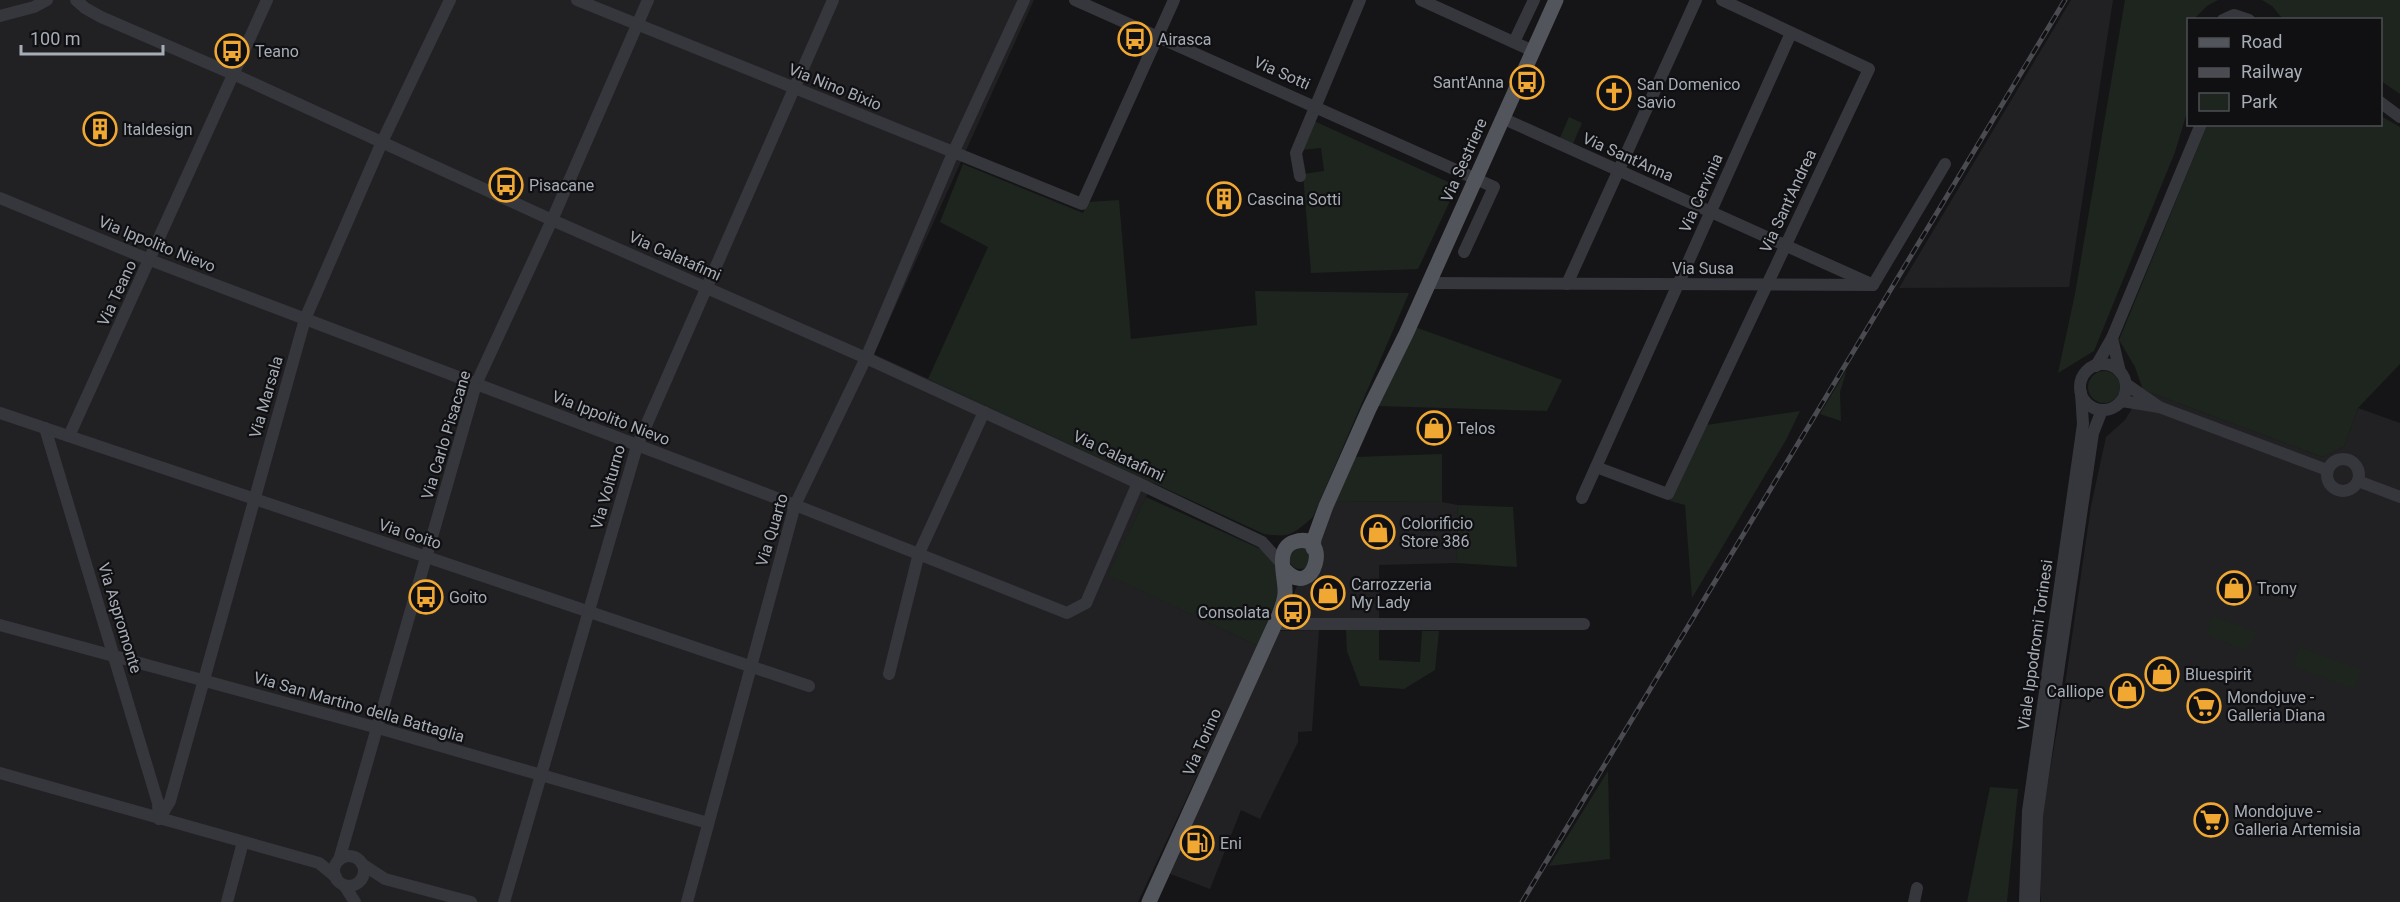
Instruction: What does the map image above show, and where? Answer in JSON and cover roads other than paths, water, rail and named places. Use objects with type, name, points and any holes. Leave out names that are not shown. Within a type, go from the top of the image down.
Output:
[{"type":"main road","name":"Via Sestriere","points":[[1406,334],[1556,0]]},
{"type":"main road","name":"Via Torino","points":[[1149,902],[1275,624],[1285,596],[1294,583],[1310,574],[1317,564],[1314,539],[1321,517],[1369,409],[1406,334]]},
{"type":"main road","name":"Via Torino","points":[[1285,596],[1283,552],[1321,517]]},
{"type":"main road","points":[[1294,542],[1309,544],[1314,548]]},
{"type":"main road","points":[[1283,566],[1293,576],[1305,576]]},
{"type":"street","points":[[0,16],[34,7],[47,0]]},
{"type":"street","name":"Via Calatafimi","points":[[76,0],[84,8],[101,17],[866,358],[1138,483],[1262,542],[1283,566]]},
{"type":"street","name":"Via Teano","points":[[69,436],[267,0]]},
{"type":"street","name":"Via Marsala","points":[[159,819],[170,801],[305,319],[382,142],[450,0]]},
{"type":"street","name":"Via Nino Bixio","points":[[577,0],[1082,204],[1158,36]]},
{"type":"street","name":"Via Carlo Pisacane","points":[[348,861],[346,840],[476,384],[552,220],[648,0]]},
{"type":"street","name":"Via Volturno","points":[[504,902],[637,446],[833,0]]},
{"type":"street","name":"Via Quarto","points":[[687,902],[795,505],[866,358],[953,153],[1024,0]]},
{"type":"street","name":"Via Sotti","points":[[1075,0],[1475,179]]},
{"type":"street","points":[[1158,36],[1174,0]]},
{"type":"street","points":[[1300,176],[1296,153],[1360,0]]},
{"type":"street","points":[[1421,0],[1533,51]]},
{"type":"street","points":[[1514,42],[1534,0]]},
{"type":"street","points":[[1567,284],[1696,0]]},
{"type":"street","name":"Via Sant'Andrea","points":[[1596,467],[1668,494],[1869,69],[1722,0]]},
{"type":"street","points":[[2227,18],[2234,15],[2243,18]]},
{"type":"street","name":"Via Cervinia","points":[[1582,498],[1791,33]]},
{"type":"street","points":[[2382,104],[2400,117]]},
{"type":"street","name":"Via Sant'Anna","points":[[1502,118],[1873,285]]},
{"type":"street","points":[[2126,384],[2122,401],[2116,406],[2102,410],[2089,405],[2081,393],[2080,386],[2085,374],[2096,366],[2112,338],[2200,126]]},
{"type":"street","points":[[1873,285],[1946,164]]},
{"type":"street","points":[[1464,252],[1494,187],[1475,179]]},
{"type":"street","name":"Via Ippolito Nievo","points":[[0,198],[150,260],[795,505],[1067,613],[1086,603],[1138,483]]},
{"type":"street","name":"Via Susa","points":[[1429,283],[1873,285]]},
{"type":"street","points":[[2112,338],[2120,372],[2126,384],[2159,407]]},
{"type":"street","points":[[2096,366],[2110,365],[2120,372]]},
{"type":"street","name":"Viale Ippodromi Torinesi","points":[[2025,902],[2028,811],[2083,424],[2081,393]]},
{"type":"street","points":[[2122,401],[2159,407],[2327,470]]},
{"type":"street","name":"Viale Ippodromi Torinesi","points":[[2034,902],[2037,816],[2055,684],[2093,433],[2102,410]]},
{"type":"street","points":[[889,674],[919,554],[984,412]]},
{"type":"street","name":"Via Goito","points":[[0,413],[809,686]]},
{"type":"street","name":"Via Aspromonte","points":[[45,428],[115,656],[152,785],[159,819]]},
{"type":"street","points":[[2349,459],[2357,466],[2358,481],[2351,489],[2340,491],[2330,485],[2326,475],[2327,470],[2334,461],[2349,459]]},
{"type":"street","points":[[2358,481],[2400,497]]},
{"type":"street","name":"Via Calatafimi","points":[[1262,542],[1294,542]]},
{"type":"street","points":[[1275,624],[1584,624]]},
{"type":"street","name":"Via San Martino della Battaglia","points":[[0,625],[378,728],[708,823]]},
{"type":"street","points":[[0,773],[319,863],[348,861],[385,879],[471,902]]},
{"type":"street","points":[[152,785],[174,786]]},
{"type":"street","points":[[228,902],[243,842]]},
{"type":"street","points":[[348,861],[334,870],[356,902]]},
{"type":"street","points":[[348,861],[363,875],[359,882],[356,902]]},
{"type":"street","points":[[319,863],[349,886],[359,882],[385,879]]},
{"type":"street","points":[[1914,902],[1917,888]]},
{"type":"railway","points":[[1522,902],[2065,0]]},
{"type":"place","name":"Airasca","points":[[1135,39]]},
{"type":"place","name":"Teano","points":[[232,51]]},
{"type":"place","name":"Sant'Anna","points":[[1527,82]]},
{"type":"place","name":"San Domenico Savio","points":[[1614,93]]},
{"type":"place","name":"Italdesign","points":[[100,129]]},
{"type":"place","name":"Pisacane","points":[[506,185]]},
{"type":"place","name":"Cascina Sotti","points":[[1224,199]]},
{"type":"place","name":"Telos","points":[[1434,428]]},
{"type":"place","name":"Colorificio Store 386","points":[[1378,532]]},
{"type":"place","name":"Trony","points":[[2234,588]]},
{"type":"place","name":"Carrozzeria My Lady","points":[[1328,593]]},
{"type":"place","name":"Goito","points":[[426,597]]},
{"type":"place","name":"Consolata","points":[[1293,612]]},
{"type":"place","name":"Bluespirit","points":[[2162,674]]},
{"type":"place","name":"Calliope","points":[[2127,691]]},
{"type":"place","name":"Mondojuve - Galleria Diana","points":[[2204,706]]},
{"type":"place","name":"Mondojuve - Galleria Artemisia","points":[[2211,820]]},
{"type":"place","name":"Eni","points":[[1197,843]]}]
